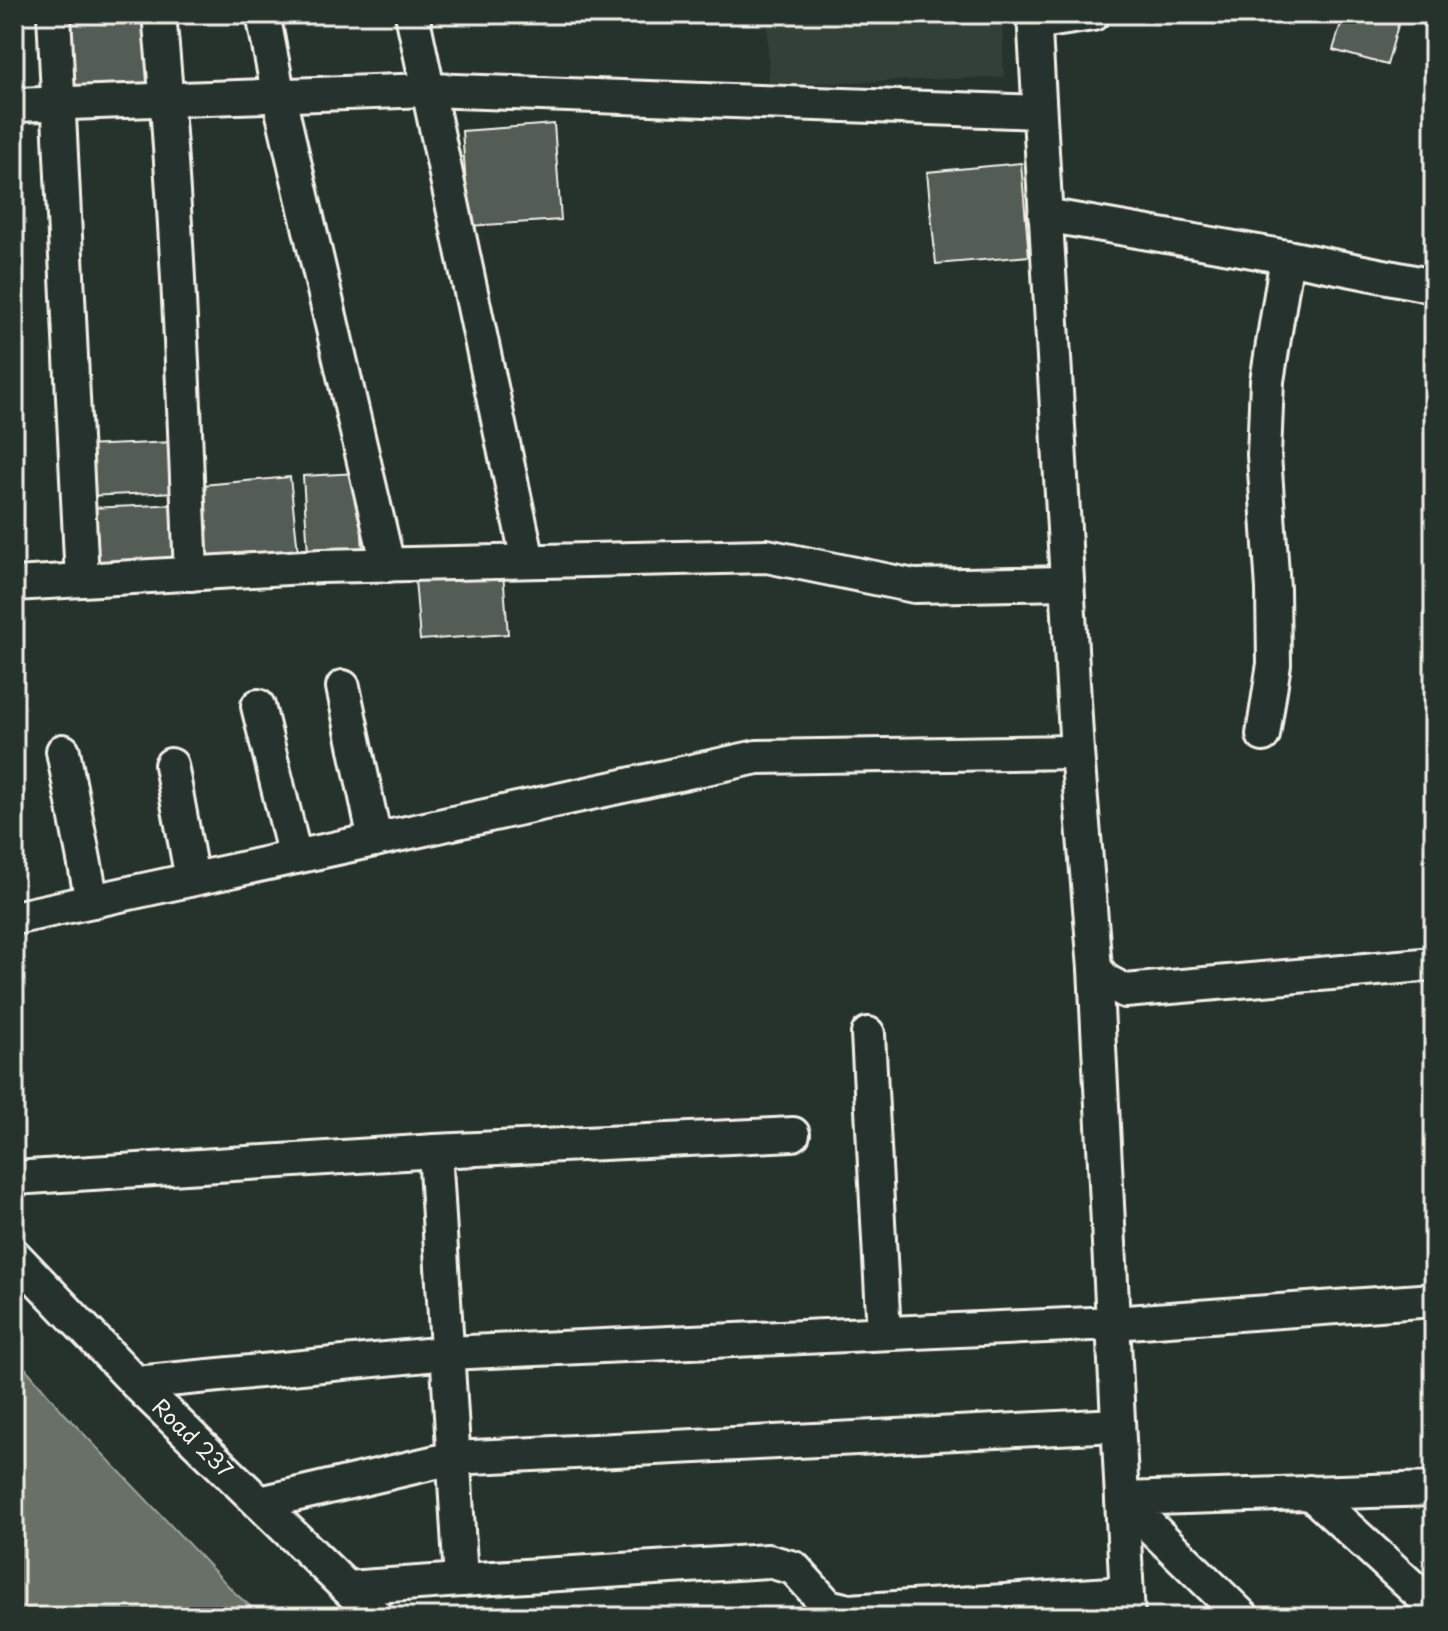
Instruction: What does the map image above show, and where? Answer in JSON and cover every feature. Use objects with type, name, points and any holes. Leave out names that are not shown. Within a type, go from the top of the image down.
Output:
[{"type":"street","points":[[54,14],[82,579]]},
{"type":"street","points":[[159,14],[168,100],[191,574]]},
{"type":"street","points":[[263,14],[279,97],[388,565]]},
{"type":"street","points":[[412,14],[528,561]]},
{"type":"street","points":[[347,1588],[768,1561],[794,1568],[828,1606],[849,1611],[1127,1605],[1095,968],[1077,752],[1034,18],[1093,14]]},
{"type":"street","points":[[14,105],[428,90],[1039,112]]},
{"type":"street","points":[[1045,215],[1434,286]]},
{"type":"street","points":[[1263,735],[1274,664],[1273,589],[1264,455],[1267,381],[1287,257]]},
{"type":"street","points":[[14,584],[388,565],[767,556],[914,586],[1067,583]]},
{"type":"street","points":[[343,687],[375,840]]},
{"type":"street","points":[[258,706],[295,857]]},
{"type":"street","points":[[63,751],[92,901]]},
{"type":"street","points":[[14,918],[757,757],[1077,752]]},
{"type":"street","points":[[171,765],[192,879]]},
{"type":"street","points":[[1095,968],[1106,981],[1125,991],[1434,964]]},
{"type":"street","points":[[868,1034],[884,1333]]},
{"type":"street","points":[[14,1178],[435,1151],[793,1134]]},
{"type":"street","points":[[435,1151],[461,1580]]},
{"type":"street","name":"Road 237","points":[[14,1255],[136,1383],[377,1617]]},
{"type":"street","points":[[136,1383],[447,1353],[1113,1323],[1434,1300]]},
{"type":"street","points":[[260,1503],[453,1458],[1118,1425]]},
{"type":"street","points":[[1122,1499],[1434,1489]]},
{"type":"street","points":[[1309,1492],[1434,1607]]},
{"type":"street","points":[[1122,1499],[1243,1617]]},
{"type":"shaded area","points":[[767,14],[1002,14],[1004,77],[769,85]]},
{"type":"shaded area","points":[[14,1355],[63,1412],[236,1594],[263,1617],[14,1617]]},
{"type":"building","points":[[69,14],[154,14],[157,89],[71,92]]},
{"type":"building","points":[[1344,14],[1401,14],[1387,65],[1333,50]]},
{"type":"building","points":[[554,124],[561,220],[469,226],[462,131]]},
{"type":"building","points":[[1021,163],[1029,256],[936,264],[927,172]]},
{"type":"building","points":[[175,442],[177,492],[86,496],[83,446]]},
{"type":"building","points":[[358,473],[363,550],[308,553],[303,476]]},
{"type":"building","points":[[290,477],[298,552],[199,562],[192,486]]},
{"type":"building","points":[[185,504],[187,564],[91,568],[88,508]]},
{"type":"building","points":[[503,573],[508,634],[420,640],[415,579]]}]
